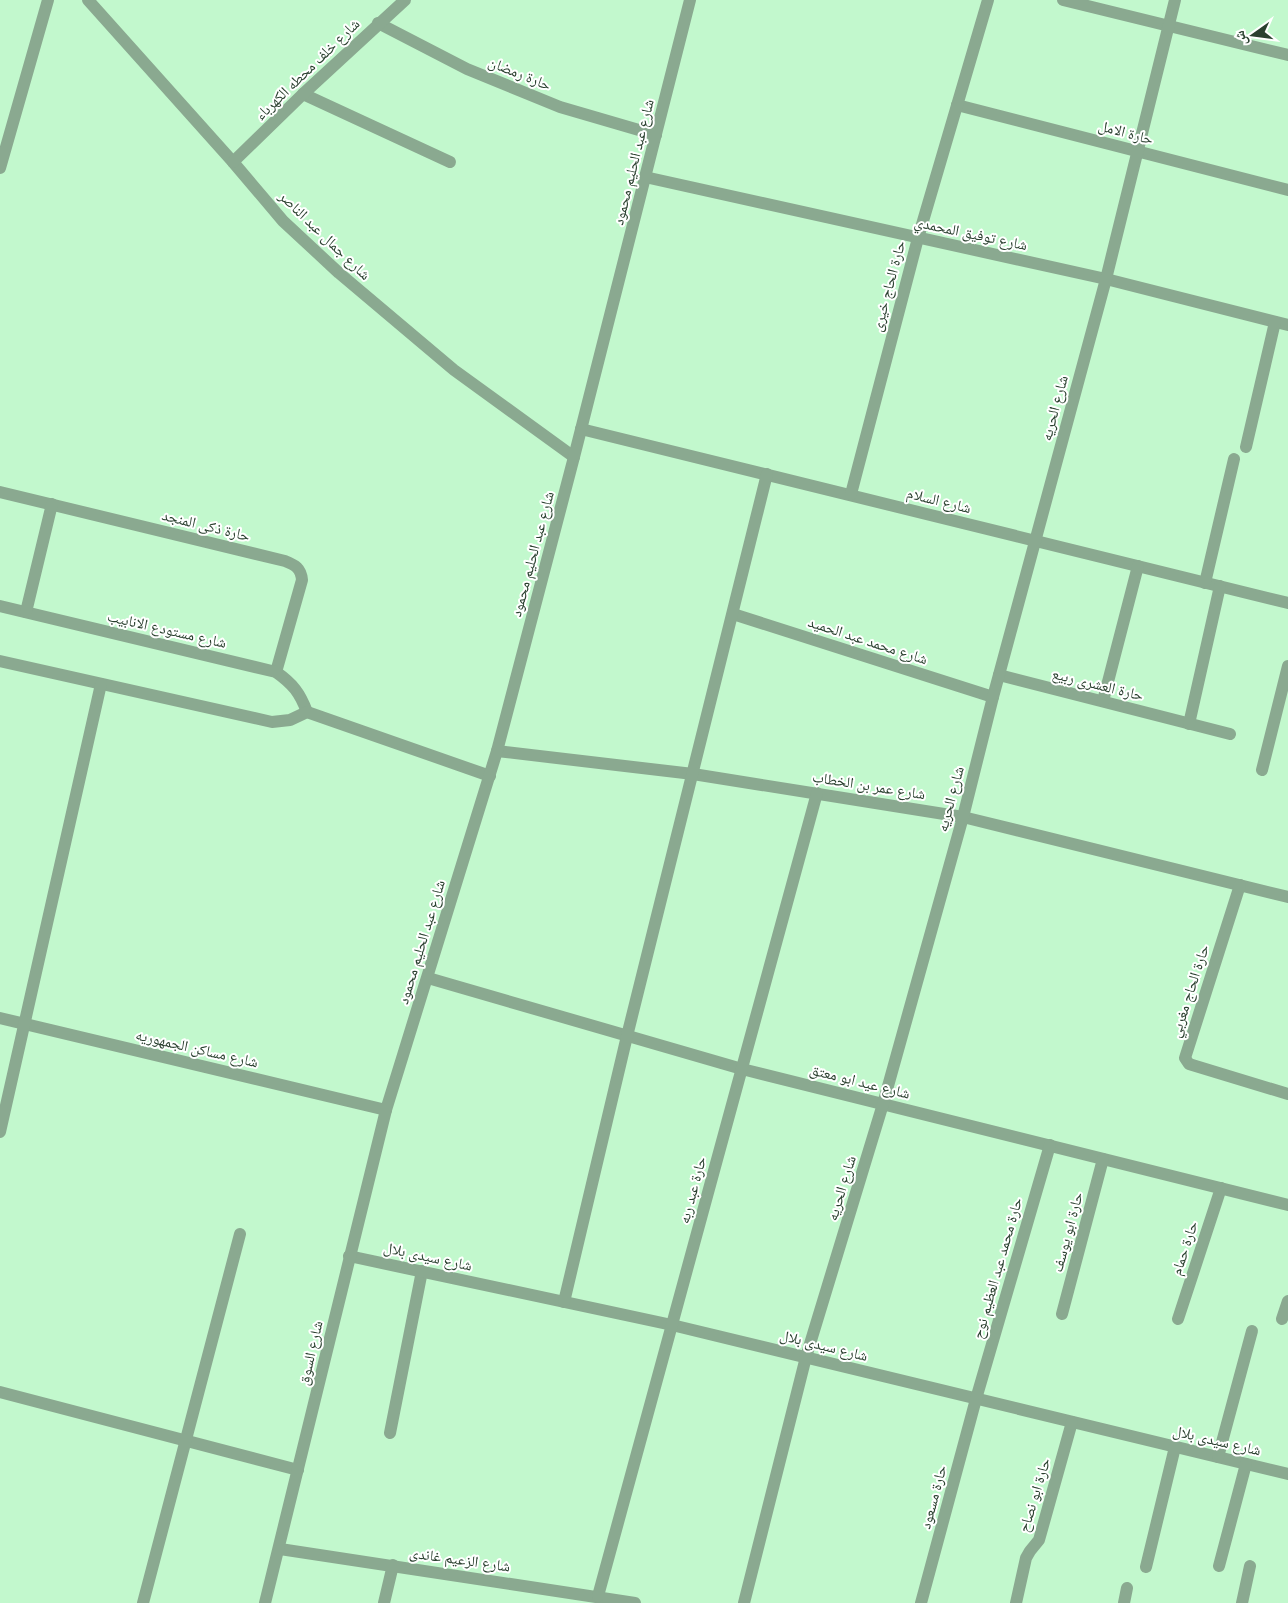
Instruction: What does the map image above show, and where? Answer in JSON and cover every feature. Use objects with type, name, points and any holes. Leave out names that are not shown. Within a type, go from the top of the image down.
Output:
[{"type":"street","points":[[0,168],[48,0]]},
{"type":"street","name":"شارع جمال عبد الناصر","points":[[88,0],[233,162],[283,221],[338,273],[454,370],[574,457]]},
{"type":"street","name":"شارع خلف محطه الكهرباء","points":[[233,162],[378,23],[405,0]]},
{"type":"street","name":"شارع عبد الحليم محمود","points":[[386,1110],[497,751],[690,0]]},
{"type":"street","name":"حارة الحاج خيرى","points":[[851,494],[918,238],[988,0]]},
{"type":"street","points":[[1063,0],[1288,55]]},
{"type":"street","name":"شارع الحريه","points":[[744,1603],[806,1357],[883,1104],[963,817],[1034,542],[1106,279],[1175,0]]},
{"type":"street","name":"حارة رمضان","points":[[378,23],[467,69],[560,107],[656,135]]},
{"type":"street","points":[[303,94],[450,162]]},
{"type":"street","name":"حارة الامل","points":[[957,105],[1288,190]]},
{"type":"street","name":"شارع توفيق المحمدي","points":[[645,178],[1106,279],[1288,325]]},
{"type":"street","points":[[1246,448],[1275,322]]},
{"type":"street","name":"شارع السلام","points":[[581,429],[1288,603]]},
{"type":"street","points":[[1205,583],[1234,459]]},
{"type":"street","points":[[564,1302],[627,1036],[767,474]]},
{"type":"street","name":"حارة ذكى المنجد","points":[[0,492],[285,561],[296,566],[300,570],[302,580],[276,672]]},
{"type":"street","points":[[26,612],[52,504]]},
{"type":"street","points":[[1103,702],[1138,566]]},
{"type":"street","points":[[1189,724],[1220,586]]},
{"type":"street","name":"شارع مستودع الانابيب","points":[[0,606],[276,672],[289,681],[300,695],[307,712]]},
{"type":"street","name":"شارع محمد عبد الحميد","points":[[732,614],[993,697]]},
{"type":"street","points":[[0,661],[272,722],[290,720],[307,712],[490,776]]},
{"type":"street","points":[[1262,770],[1288,666]]},
{"type":"street","name":"حارة العشرى ربيع","points":[[999,675],[1230,734]]},
{"type":"street","points":[[0,1132],[101,684]]},
{"type":"street","name":"شارع عمر بن الخطاب","points":[[497,751],[693,774],[963,817],[1288,896]]},
{"type":"street","name":"حارة عبد ربه","points":[[598,1596],[817,793]]},
{"type":"street","name":"حارة الحاج مغربي","points":[[1240,885],[1184,1058],[1189,1064],[1288,1094]]},
{"type":"street","name":"شارع عيد ابو معتق","points":[[428,978],[742,1069],[1288,1205]]},
{"type":"street","name":"شارع مساكن الجمهوريه","points":[[0,1018],[386,1110]]},
{"type":"street","name":"شارع السوق","points":[[265,1603],[280,1549],[349,1256],[386,1110]]},
{"type":"street","name":"حارة محمد عبد العظيم نوح","points":[[976,1399],[1050,1145]]},
{"type":"street","name":"حارة ابو يوسف","points":[[1062,1314],[1103,1159]]},
{"type":"street","name":"حارة حمام","points":[[1178,1319],[1221,1188]]},
{"type":"street","points":[[143,1603],[240,1234]]},
{"type":"street","name":"شارع سيدى بلال","points":[[349,1256],[672,1325],[1288,1474]]},
{"type":"street","points":[[390,1433],[422,1271]]},
{"type":"street","points":[[1282,1320],[1288,1301]]},
{"type":"street","points":[[1218,1457],[1252,1331]]},
{"type":"street","points":[[0,1392],[298,1470]]},
{"type":"street","name":"حارة مسعود","points":[[921,1603],[976,1399]]},
{"type":"street","name":"حارة ابو نصاح","points":[[1016,1603],[1026,1558],[1039,1540],[1072,1422]]},
{"type":"street","points":[[1146,1567],[1175,1447]]},
{"type":"street","points":[[1219,1566],[1246,1464]]},
{"type":"street","name":"شارع الزعيم غاندى","points":[[280,1549],[393,1565],[564,1597],[598,1596],[635,1603]]},
{"type":"street","points":[[384,1603],[393,1565]]},
{"type":"street","points":[[1242,1603],[1250,1566]]},
{"type":"street","points":[[1124,1603],[1127,1588]]}]
